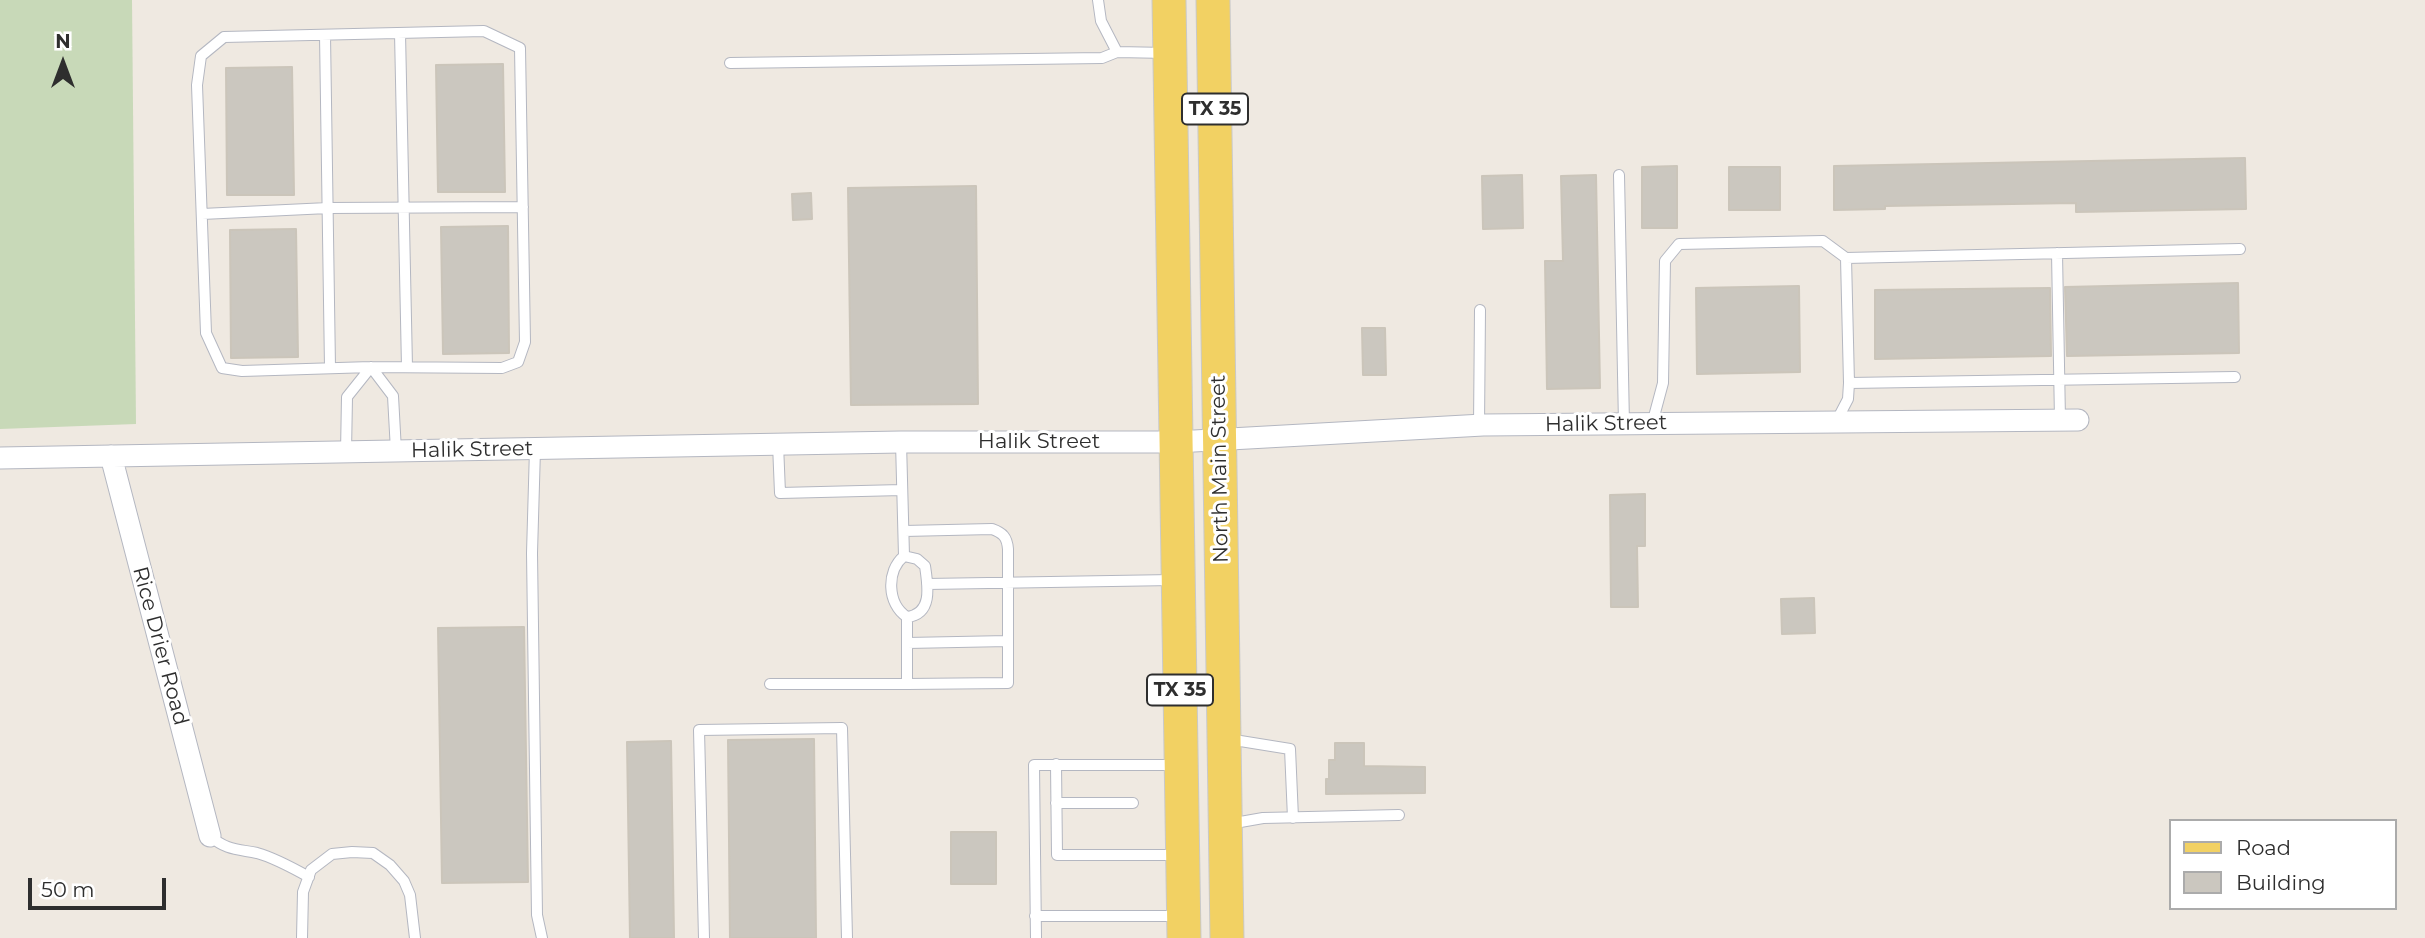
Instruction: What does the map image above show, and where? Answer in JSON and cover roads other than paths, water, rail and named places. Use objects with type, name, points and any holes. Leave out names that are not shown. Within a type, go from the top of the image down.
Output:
[{"type":"main road","name":"North Main Street","points":[[1169,0],[1183,927]]},
{"type":"main road","name":"North Main Street","points":[[1213,0],[1227,938]]},
{"type":"main road","points":[[1170,53],[1214,51]]},
{"type":"street","name":"Halik Street","points":[[0,458],[901,442],[1176,442],[1479,426],[2069,420]]},
{"type":"street","name":"Rice Drier Road","points":[[111,456],[210,836]]},
{"type":"lane","points":[[1098,0],[1101,22],[1117,52]]},
{"type":"lane","points":[[484,31],[520,48],[525,342],[518,362],[502,368],[371,367],[242,371],[222,368],[206,333],[197,85],[201,56],[224,37],[400,33],[484,31]]},
{"type":"lane","points":[[400,33],[407,367]]},
{"type":"lane","points":[[326,35],[330,368]]},
{"type":"lane","points":[[730,63],[1102,58],[1117,52],[1170,53]]},
{"type":"lane","points":[[1619,175],[1624,424]]},
{"type":"lane","points":[[202,214],[328,208],[523,207]]},
{"type":"lane","points":[[1652,424],[1663,383],[1665,261],[1679,244],[1823,241],[1846,258],[2240,248]]},
{"type":"lane","points":[[2057,253],[2059,379],[2069,420]]},
{"type":"lane","points":[[1836,422],[1848,399],[1849,383],[1846,258]]},
{"type":"lane","points":[[1479,426],[1480,310]]},
{"type":"lane","points":[[371,367],[393,396],[396,451]]},
{"type":"lane","points":[[346,452],[347,397],[371,367]]},
{"type":"lane","points":[[1849,383],[2235,377]]},
{"type":"lane","points":[[901,442],[905,556]]},
{"type":"lane","points":[[778,444],[780,493],[902,490]]},
{"type":"lane","points":[[535,449],[532,567],[537,915],[542,938]]},
{"type":"lane","points":[[770,684],[1009,683],[1009,582],[1007,540],[1002,532],[992,529],[904,531]]},
{"type":"lane","points":[[905,556],[917,559],[925,566],[927,584],[927,602],[922,611],[907,617],[898,611],[893,603],[891,571],[905,556]]},
{"type":"lane","points":[[927,584],[1178,579]]},
{"type":"lane","points":[[907,617],[907,684]]},
{"type":"lane","points":[[907,643],[1008,641]]},
{"type":"lane","points":[[704,938],[699,730],[842,728],[846,938]]},
{"type":"lane","points":[[1225,738],[1290,749],[1293,818]]},
{"type":"lane","points":[[1056,764],[1057,855],[1182,855]]},
{"type":"lane","points":[[1036,938],[1034,765],[1181,765]]},
{"type":"lane","points":[[1056,803],[1133,803]]},
{"type":"lane","points":[[1226,824],[1263,818],[1399,816]]},
{"type":"lane","points":[[210,836],[219,844],[239,852],[257,853],[309,877]]},
{"type":"lane","points":[[302,938],[303,892],[311,870],[332,854],[373,853],[390,865],[404,881],[410,895],[415,938]]},
{"type":"lane","points":[[1035,916],[1183,927]]}]
